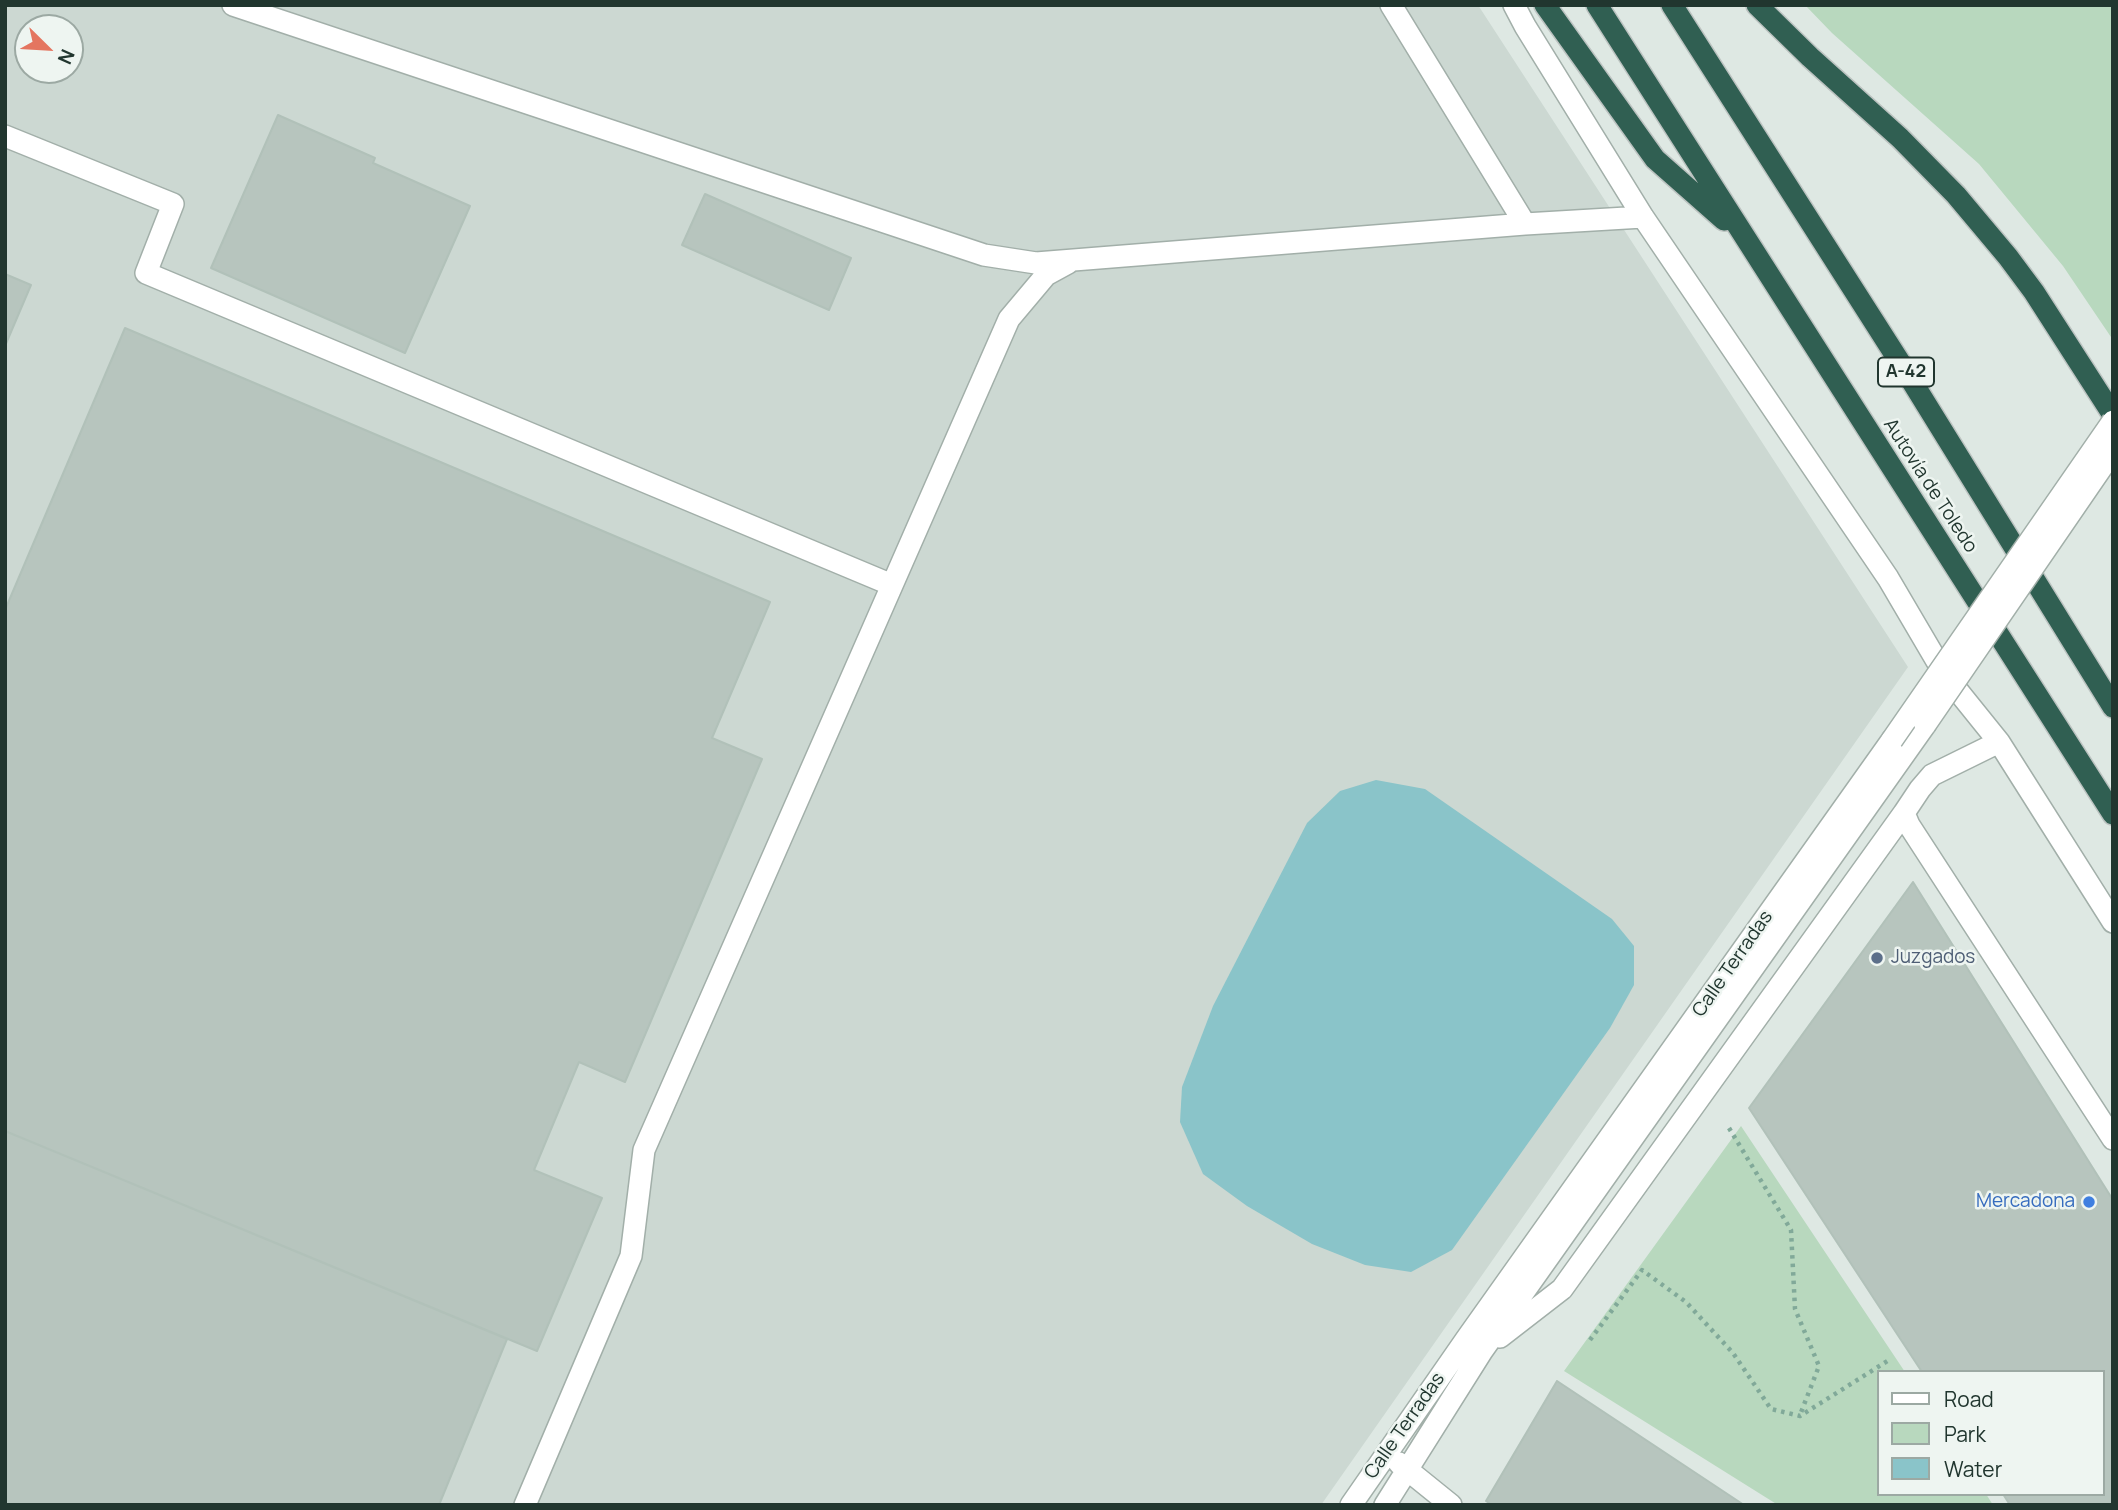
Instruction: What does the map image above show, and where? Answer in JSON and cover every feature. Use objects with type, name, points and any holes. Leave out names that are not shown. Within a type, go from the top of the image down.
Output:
[{"type":"highway","points":[[1545,5],[1655,159],[1744,237]]},
{"type":"highway","name":"Autovía de Toledo","points":[[1597,5],[2113,814]]},
{"type":"highway","name":"Autovía de Toledo","points":[[1672,5],[1908,375],[2113,707]]},
{"type":"highway","points":[[1757,5],[1900,138],[1965,205],[2034,292],[2113,415]]},
{"type":"street","points":[[233,5],[984,256],[1036,263],[1643,217]]},
{"type":"street","points":[[1391,5],[1525,224]]},
{"type":"street","points":[[1514,5],[1643,217],[1888,578],[1945,675],[1999,742],[2113,922]]},
{"type":"street","points":[[5,136],[173,204],[146,273],[892,585]]},
{"type":"street","points":[[525,1505],[631,1256],[644,1150],[1009,319],[1046,275],[1073,260]]},
{"type":"street","name":"Calle Terradas","points":[[1351,1505],[1892,740],[2113,421]]},
{"type":"street","name":"Calle Terradas","points":[[1385,1505],[1482,1351],[1925,725],[2113,451]]},
{"type":"street","points":[[1482,1351],[1562,1289],[1920,789],[1932,775],[1999,742]]},
{"type":"street","points":[[1904,813],[1909,825],[2113,1139]]},
{"type":"street","points":[[1385,1454],[1451,1505]]},
{"type":"path","points":[[1730,1128],[1791,1230],[1795,1309],[1819,1366],[1800,1416]]},
{"type":"path","points":[[1590,1340],[1642,1270],[1686,1302],[1733,1353],[1771,1409],[1800,1416],[1889,1360]]},
{"type":"shaded area","points":[[5,5],[1478,5],[1908,667],[1321,1505],[5,1505]]},
{"type":"green space","points":[[1805,5],[2113,5],[2113,340],[2063,266],[1979,164],[1832,33]]},
{"type":"green space","points":[[1741,1126],[1904,1370],[1876,1370],[1876,1496],[1987,1496],[1993,1505],[1778,1505],[1564,1371]]},
{"type":"water","points":[[1376,780],[1425,789],[1612,919],[1634,946],[1634,985],[1610,1028],[1452,1250],[1411,1272],[1365,1265],[1312,1244],[1247,1206],[1203,1174],[1180,1122],[1182,1087],[1213,1006],[1307,823],[1340,791]]},
{"type":"building","points":[[278,115],[375,158],[373,163],[470,206],[405,353],[211,268]]},
{"type":"building","points":[[705,194],[851,258],[829,310],[682,245]]},
{"type":"building","points":[[5,274],[31,285],[5,346]]},
{"type":"building","points":[[125,328],[770,602],[712,738],[762,759],[625,1082],[579,1062],[534,1170],[602,1198],[537,1351],[5,1131],[5,610]]},
{"type":"building","points":[[1913,882],[2113,1200],[2113,1505],[2010,1505],[2004,1496],[2104,1496],[2104,1370],[1921,1370],[1749,1108]]},
{"type":"building","points":[[5,1131],[507,1339],[439,1505],[5,1505]]},
{"type":"building","points":[[1557,1381],[1744,1505],[1492,1505],[1486,1501]]},
{"type":"place","name":"Juzgados","points":[[1877,958]]},
{"type":"place","name":"Mercadona","points":[[2089,1202]]}]
